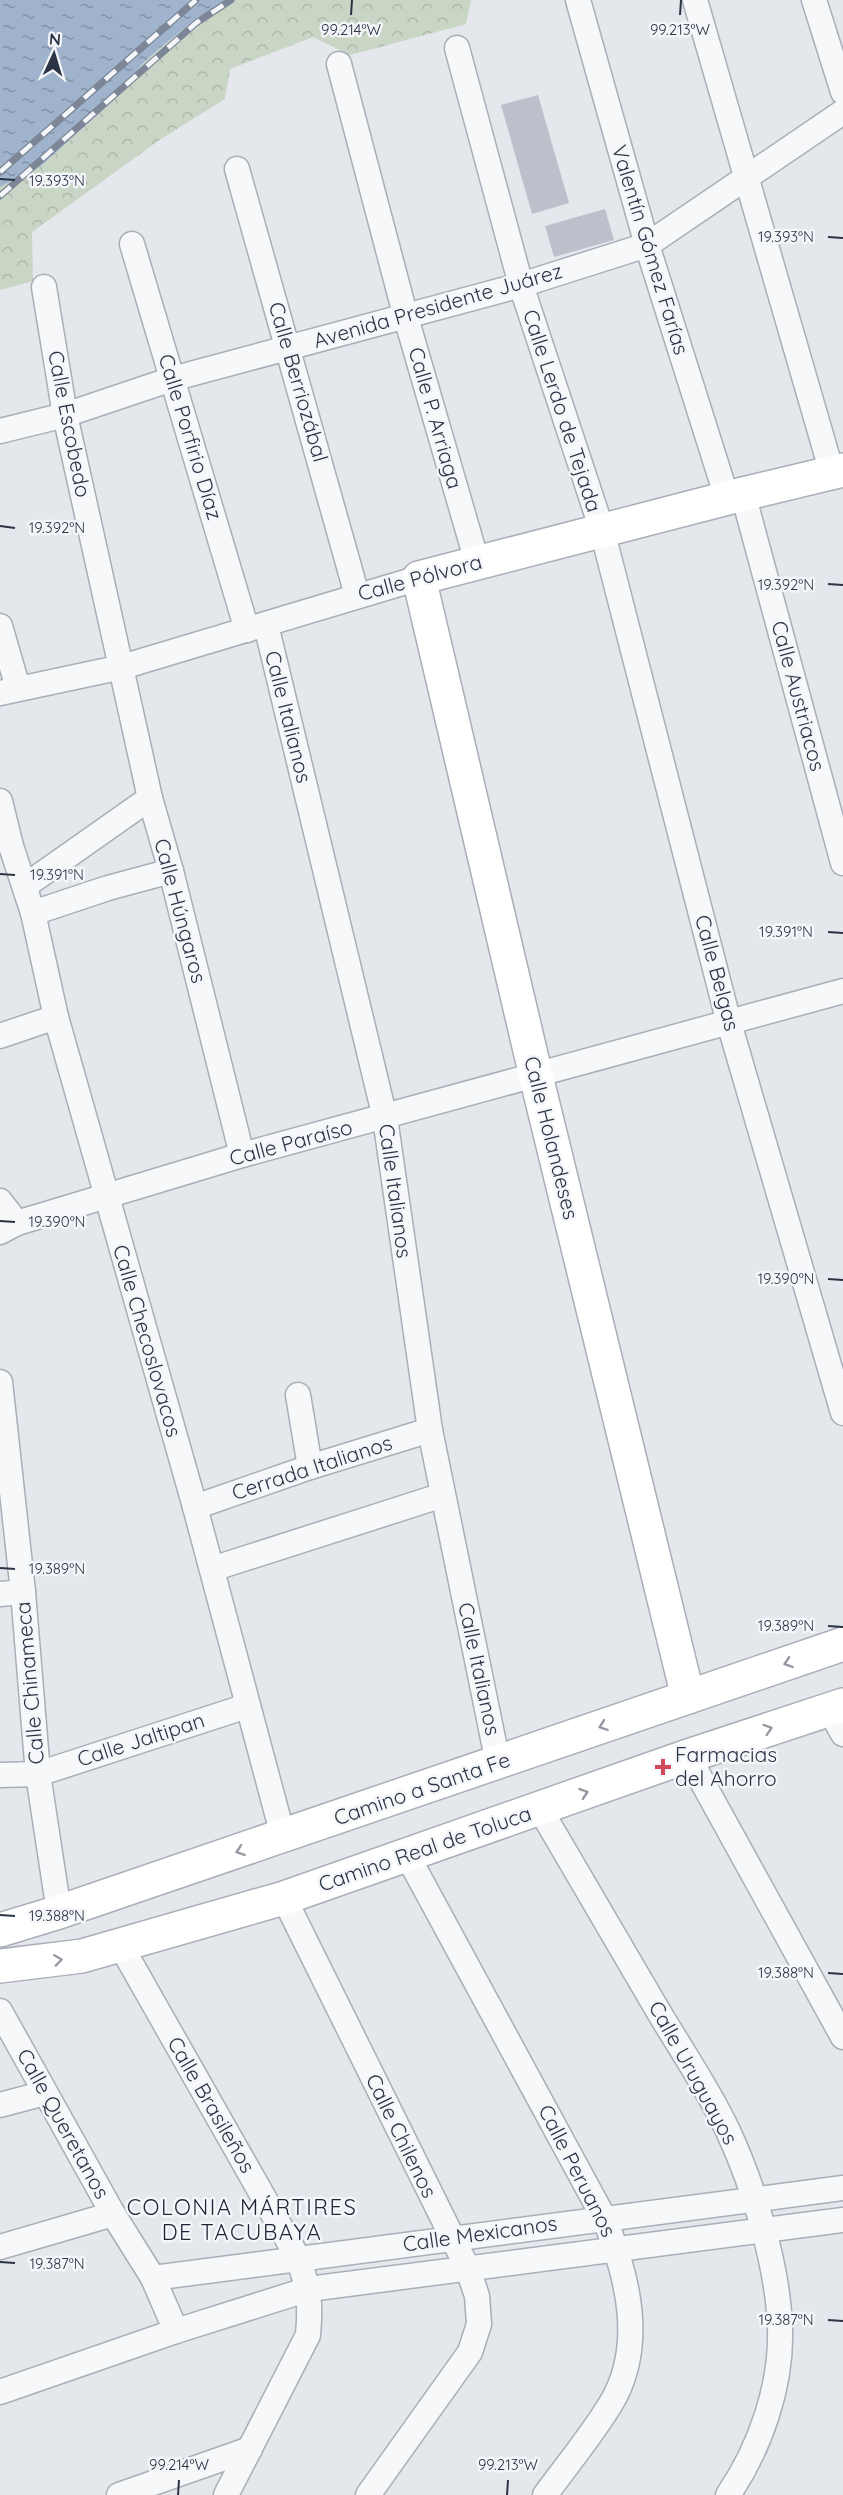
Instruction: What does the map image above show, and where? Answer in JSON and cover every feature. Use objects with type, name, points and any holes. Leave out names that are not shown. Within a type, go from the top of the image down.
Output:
[{"type":"main road","name":"Calle Pólvora","points":[[419,578],[735,496],[837,472]]},
{"type":"main road","name":"Calle Holandeses","points":[[419,578],[536,1076],[688,1697]]},
{"type":"main road","name":"Camino a Santa Fe","points":[[0,1930],[59,1912],[843,1644]]},
{"type":"main road","name":"Camino Real de Toluca","points":[[0,1966],[82,1956],[285,1898],[688,1756],[838,1716]]},
{"type":"street","name":"Valentín Gómez Farías","points":[[578,0],[647,245],[735,496]]},
{"type":"street","points":[[695,0],[746,179],[837,472]]},
{"type":"street","points":[[814,0],[843,92]]},
{"type":"street","name":"Calle Lerdo de Tejada","points":[[457,48],[520,285],[602,530]]},
{"type":"street","name":"Calle P. Arriaga","points":[[339,64],[405,314],[477,562]]},
{"type":"street","name":"Avenida Presidente Juárez","points":[[0,431],[65,415],[172,379],[405,314],[520,285],[647,245],[843,112]]},
{"type":"street","name":"Calle Berriozábal","points":[[237,169],[357,595]]},
{"type":"street","name":"Calle Porfirio Díaz","points":[[132,244],[172,379],[257,628]]},
{"type":"street","name":"Calle Escobedo","points":[[44,287],[65,415],[122,667]]},
{"type":"street","name":"Calle Austriacos","points":[[735,496],[843,863]]},
{"type":"street","name":"Calle Belgas","points":[[602,530],[729,1023],[843,1413]]},
{"type":"street","name":"Calle Pólvora","points":[[9,690],[122,667],[419,578]]},
{"type":"street","points":[[0,626],[9,690]]},
{"type":"street","name":"Calle Italianos","points":[[257,628],[385,1118],[430,1430],[498,1762]]},
{"type":"street","name":"Calle Húngaros","points":[[122,667],[150,798],[171,871],[242,1155]]},
{"type":"street","points":[[26,886],[150,798]]},
{"type":"street","name":"Calle Checoslovacos","points":[[0,801],[5,848],[26,886],[56,1017],[195,1507],[283,1836]]},
{"type":"street","points":[[33,914],[108,888],[171,871]]},
{"type":"street","name":"Calle Paraíso","points":[[9,1228],[105,1196],[242,1155],[385,1118],[843,991]]},
{"type":"street","points":[[0,1036],[56,1017]]},
{"type":"street","points":[[0,1201],[9,1228]]},
{"type":"street","name":"Calle Chinameca","points":[[0,1382],[11,1593],[59,1912]]},
{"type":"street","points":[[298,1395],[310,1467]]},
{"type":"street","name":"Cerrada Italianos","points":[[195,1507],[310,1467],[430,1430]]},
{"type":"street","points":[[212,1569],[443,1495]]},
{"type":"street","name":"Calle Jaltipan","points":[[0,1775],[38,1774],[247,1706]]},
{"type":"street","points":[[688,1756],[843,2037]]},
{"type":"street","name":"Calle Uruguayos","points":[[540,1809],[728,2130],[755,2200],[775,2281],[780,2329],[775,2381],[762,2430],[740,2477],[728,2495]]},
{"type":"street","name":"Calle Peruanos","points":[[407,1855],[604,2218],[617,2249],[629,2301],[630,2338],[624,2373],[611,2403],[546,2495]]},
{"type":"street","name":"Calle Chilenos","points":[[285,1898],[468,2269],[477,2296],[479,2324],[470,2352],[368,2495]]},
{"type":"street","name":"Calle Brasileños","points":[[121,1946],[298,2258],[309,2289],[308,2335],[225,2495]]},
{"type":"street","name":"Calle Queretanos","points":[[0,2011],[113,2214],[153,2278],[177,2331]]},
{"type":"street","points":[[0,2105],[45,2092]]},
{"type":"street","name":"Calle Mexicanos","points":[[153,2278],[843,2188]]},
{"type":"street","points":[[0,2247],[113,2214]]},
{"type":"street","points":[[0,2392],[177,2331],[309,2289],[843,2220]]},
{"type":"street","points":[[118,2495],[250,2449]]},
{"type":"green space","points":[[230,0],[471,0],[466,24],[350,55],[313,37],[230,69],[225,99],[161,139],[32,232],[33,281],[0,290],[0,187],[42,165],[114,100],[142,64],[160,48],[197,18]]},
{"type":"water","points":[[0,0],[230,0],[197,18],[160,48],[142,64],[114,100],[42,165],[0,187]]},
{"type":"building","points":[[538,95],[569,203],[532,214],[501,105]]},
{"type":"building","points":[[605,209],[614,240],[554,257],[545,226]]},
{"type":"railway","points":[[0,172],[196,0]]},
{"type":"railway","points":[[0,196],[196,23],[231,0]]},
{"type":"place","name":"Farmacias del Ahorro","points":[[663,1767]]},
{"type":"district","name":"COLONIA MÁRTIRES DE TACUBAYA","points":[[242,2220]]}]
